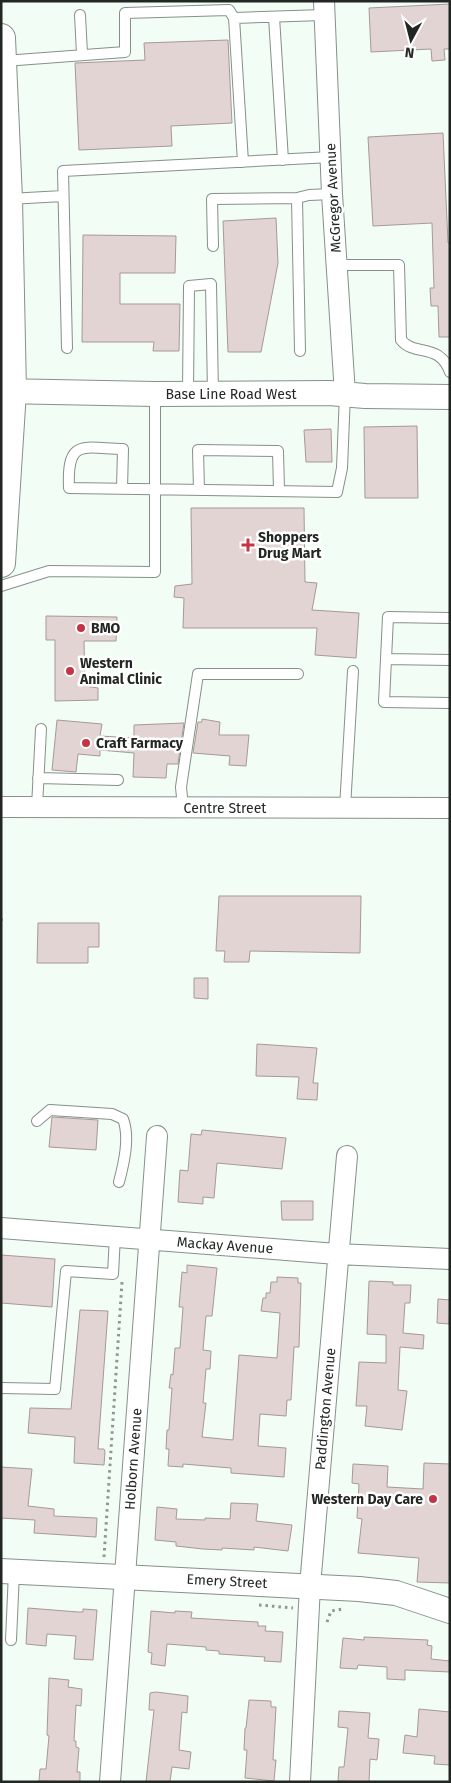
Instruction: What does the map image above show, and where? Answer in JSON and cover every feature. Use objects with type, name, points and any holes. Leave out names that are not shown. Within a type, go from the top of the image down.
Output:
[{"type":"main road","points":[[1,563],[7,391],[8,199],[2,49]]},
{"type":"street","name":"McGregor Avenue","points":[[324,8],[332,194],[344,394]]},
{"type":"street","name":"Base Line Road West","points":[[7,391],[156,394],[344,394],[450,397]]},
{"type":"street","name":"Centre Street","points":[[1,807],[450,808]]},
{"type":"street","name":"Holborn Avenue","points":[[110,1782],[157,1136]]},
{"type":"street","name":"Paddington Avenue","points":[[300,1782],[310,1586],[347,1156]]},
{"type":"street","name":"Mackay Avenue","points":[[1,1228],[338,1254],[450,1259]]},
{"type":"street","name":"Emery Street","points":[[8,1571],[359,1589],[396,1593],[450,1611]]},
{"type":"lane","points":[[234,18],[274,17],[324,8]]},
{"type":"lane","points":[[2,49],[82,54],[125,52],[125,13],[229,10],[234,18],[243,162]]},
{"type":"lane","points":[[80,15],[82,54]]},
{"type":"lane","points":[[274,17],[282,160]]},
{"type":"lane","points":[[67,348],[63,171],[331,157]]},
{"type":"lane","points":[[213,246],[212,199],[297,198],[309,195],[332,194]]},
{"type":"lane","points":[[8,199],[63,196]]},
{"type":"lane","points":[[297,198],[300,352]]},
{"type":"lane","points":[[337,265],[399,265],[401,340],[406,346],[430,351],[443,359],[450,372]]},
{"type":"lane","points":[[188,394],[189,286],[211,284],[213,393]]},
{"type":"lane","points":[[1,586],[49,571],[155,572],[156,394]]},
{"type":"lane","points":[[122,488],[123,449],[80,448],[73,453],[68,471],[69,488],[338,492],[342,468],[344,394]]},
{"type":"lane","points":[[198,490],[198,450],[218,450],[278,451],[280,491]]},
{"type":"lane","points":[[450,618],[388,617],[384,702],[450,703]]},
{"type":"lane","points":[[386,659],[450,660]]},
{"type":"lane","points":[[345,808],[352,671]]},
{"type":"lane","points":[[183,808],[182,787],[198,674],[298,674]]},
{"type":"lane","points":[[37,807],[41,729]]},
{"type":"lane","points":[[38,778],[118,780]]},
{"type":"lane","points":[[37,1121],[50,1110],[112,1114],[123,1119],[126,1127],[124,1165],[120,1182]]},
{"type":"lane","points":[[1,1388],[55,1389],[66,1272],[112,1274],[115,1236]]},
{"type":"lane","points":[[8,1571],[11,1640]]},
{"type":"path","points":[[1,921],[2,916]]},
{"type":"path","points":[[95,1557],[105,1557],[122,1281]]},
{"type":"path","points":[[256,1605],[295,1608],[296,1615]]},
{"type":"path","points":[[326,1623],[331,1611],[348,1608]]},
{"type":"building","points":[[450,4],[450,49],[444,49],[445,60],[432,61],[431,49],[371,52],[369,8]]},
{"type":"building","points":[[228,40],[232,123],[171,126],[172,146],[79,150],[75,63],[145,60],[144,43]]},
{"type":"building","points":[[443,133],[448,243],[450,243],[450,337],[439,337],[438,306],[431,306],[430,288],[434,288],[432,223],[373,226],[368,137]]},
{"type":"building","points":[[276,218],[278,263],[261,352],[228,352],[223,221]]},
{"type":"building","points":[[83,235],[176,236],[175,273],[120,273],[120,304],[180,304],[179,351],[153,351],[154,342],[82,342]]},
{"type":"building","points":[[417,426],[418,498],[365,498],[364,427]]},
{"type":"building","points":[[331,429],[332,462],[306,462],[304,430]]},
{"type":"building","name":"Shoppers Drug Mart","points":[[191,508],[304,508],[305,582],[317,583],[312,610],[359,613],[356,658],[315,655],[317,628],[183,628],[184,598],[174,597],[175,586],[192,584]]},
{"type":"building","points":[[46,616],[117,617],[116,641],[84,641],[85,686],[98,688],[98,700],[55,701],[55,640],[46,640]]},
{"type":"building","points":[[202,719],[220,722],[219,735],[249,735],[246,766],[229,765],[230,756],[193,753],[198,722],[202,722]]},
{"type":"building","points":[[57,720],[102,724],[100,736],[134,738],[134,725],[184,723],[178,764],[167,764],[166,778],[133,777],[134,753],[100,750],[100,756],[78,754],[76,772],[52,770]]},
{"type":"building","points":[[219,896],[361,896],[360,953],[250,951],[249,962],[224,962],[225,951],[216,951]]},
{"type":"building","points":[[38,923],[99,923],[99,947],[88,947],[88,963],[37,963]]},
{"type":"building","points":[[194,978],[208,978],[208,999],[194,998]]},
{"type":"building","points":[[257,1044],[317,1048],[313,1083],[318,1083],[317,1100],[297,1099],[299,1077],[256,1076]]},
{"type":"building","points":[[52,1117],[98,1120],[96,1150],[49,1147]]},
{"type":"building","points":[[202,1130],[286,1138],[282,1169],[217,1163],[214,1198],[203,1197],[203,1204],[178,1202],[180,1170],[188,1171],[191,1134],[201,1135]]},
{"type":"building","points":[[281,1201],[313,1201],[313,1220],[282,1220]]},
{"type":"building","points":[[1,1255],[55,1259],[52,1307],[1,1303]]},
{"type":"building","points":[[187,1265],[217,1268],[212,1316],[206,1316],[203,1350],[211,1351],[210,1369],[206,1369],[203,1403],[206,1403],[202,1437],[233,1440],[239,1355],[277,1358],[280,1313],[261,1311],[263,1298],[266,1298],[266,1293],[270,1293],[271,1282],[277,1282],[277,1277],[298,1278],[298,1283],[301,1283],[299,1347],[294,1347],[291,1400],[287,1400],[286,1416],[260,1414],[258,1446],[286,1448],[284,1477],[231,1473],[231,1468],[183,1464],[183,1467],[168,1466],[169,1449],[166,1449],[172,1388],[169,1388],[171,1374],[173,1375],[175,1348],[180,1348],[183,1307],[179,1307],[180,1295],[182,1272],[187,1273]]},
{"type":"building","points":[[369,1281],[393,1282],[393,1285],[411,1285],[410,1303],[405,1303],[403,1333],[424,1335],[423,1349],[400,1347],[398,1390],[407,1391],[402,1430],[365,1426],[367,1406],[356,1406],[359,1362],[386,1363],[386,1335],[367,1334]]},
{"type":"building","points":[[438,1299],[450,1300],[449,1324],[437,1323]]},
{"type":"building","points":[[80,1310],[108,1311],[98,1449],[104,1449],[104,1465],[74,1463],[75,1437],[28,1433],[30,1408],[71,1409]]},
{"type":"building","points":[[424,1463],[450,1464],[450,1583],[417,1582],[419,1558],[358,1553],[362,1519],[357,1518],[359,1484],[352,1483],[353,1464],[388,1466],[387,1487],[423,1489]]},
{"type":"building","points":[[1,1467],[32,1469],[28,1506],[54,1509],[54,1516],[97,1518],[96,1537],[34,1533],[35,1520],[1,1518]]},
{"type":"building","points":[[231,1503],[258,1504],[256,1521],[292,1525],[288,1551],[254,1547],[254,1550],[203,1549],[176,1546],[176,1542],[155,1540],[157,1507],[177,1509],[176,1519],[230,1519]]},
{"type":"building","points":[[28,1608],[78,1612],[83,1612],[83,1609],[97,1610],[93,1660],[74,1659],[76,1636],[47,1634],[46,1646],[26,1644]]},
{"type":"building","points":[[151,1611],[192,1612],[191,1618],[258,1622],[258,1626],[266,1626],[265,1631],[283,1632],[281,1662],[264,1661],[265,1657],[219,1654],[219,1651],[206,1650],[206,1647],[167,1644],[165,1666],[151,1664],[152,1653],[148,1652]]},
{"type":"building","points":[[364,1637],[428,1640],[427,1645],[432,1646],[431,1659],[450,1661],[450,1672],[405,1670],[405,1680],[387,1679],[387,1667],[358,1665],[357,1669],[340,1668],[343,1638],[364,1640]]},
{"type":"building","points":[[49,1678],[69,1680],[68,1687],[82,1689],[81,1706],[76,1705],[74,1741],[76,1741],[76,1747],[79,1748],[77,1772],[80,1772],[80,1782],[39,1781],[40,1769],[46,1769],[49,1736],[47,1735]]},
{"type":"building","points":[[150,1693],[188,1696],[187,1713],[182,1712],[179,1750],[191,1752],[189,1769],[172,1767],[170,1782],[146,1782],[154,1710],[149,1710]]},
{"type":"building","points":[[249,1700],[271,1701],[271,1707],[276,1707],[273,1760],[276,1760],[274,1781],[245,1778],[247,1750],[244,1750],[245,1728]]},
{"type":"building","points":[[419,1709],[450,1712],[450,1765],[434,1764],[435,1756],[403,1753],[405,1735],[417,1737]]},
{"type":"building","points":[[339,1711],[370,1713],[368,1738],[379,1739],[377,1760],[370,1759],[369,1782],[338,1781],[339,1767],[344,1767],[348,1728],[338,1727]]},
{"type":"place","name":"Shoppers Drug Mart","points":[[248,545]]},
{"type":"place","name":"BMO","points":[[81,628]]},
{"type":"place","name":"Western Animal Clinic","points":[[70,671]]},
{"type":"place","name":"Craft Farmacy","points":[[86,743]]},
{"type":"place","name":"Western Day Care","points":[[433,1499]]}]
